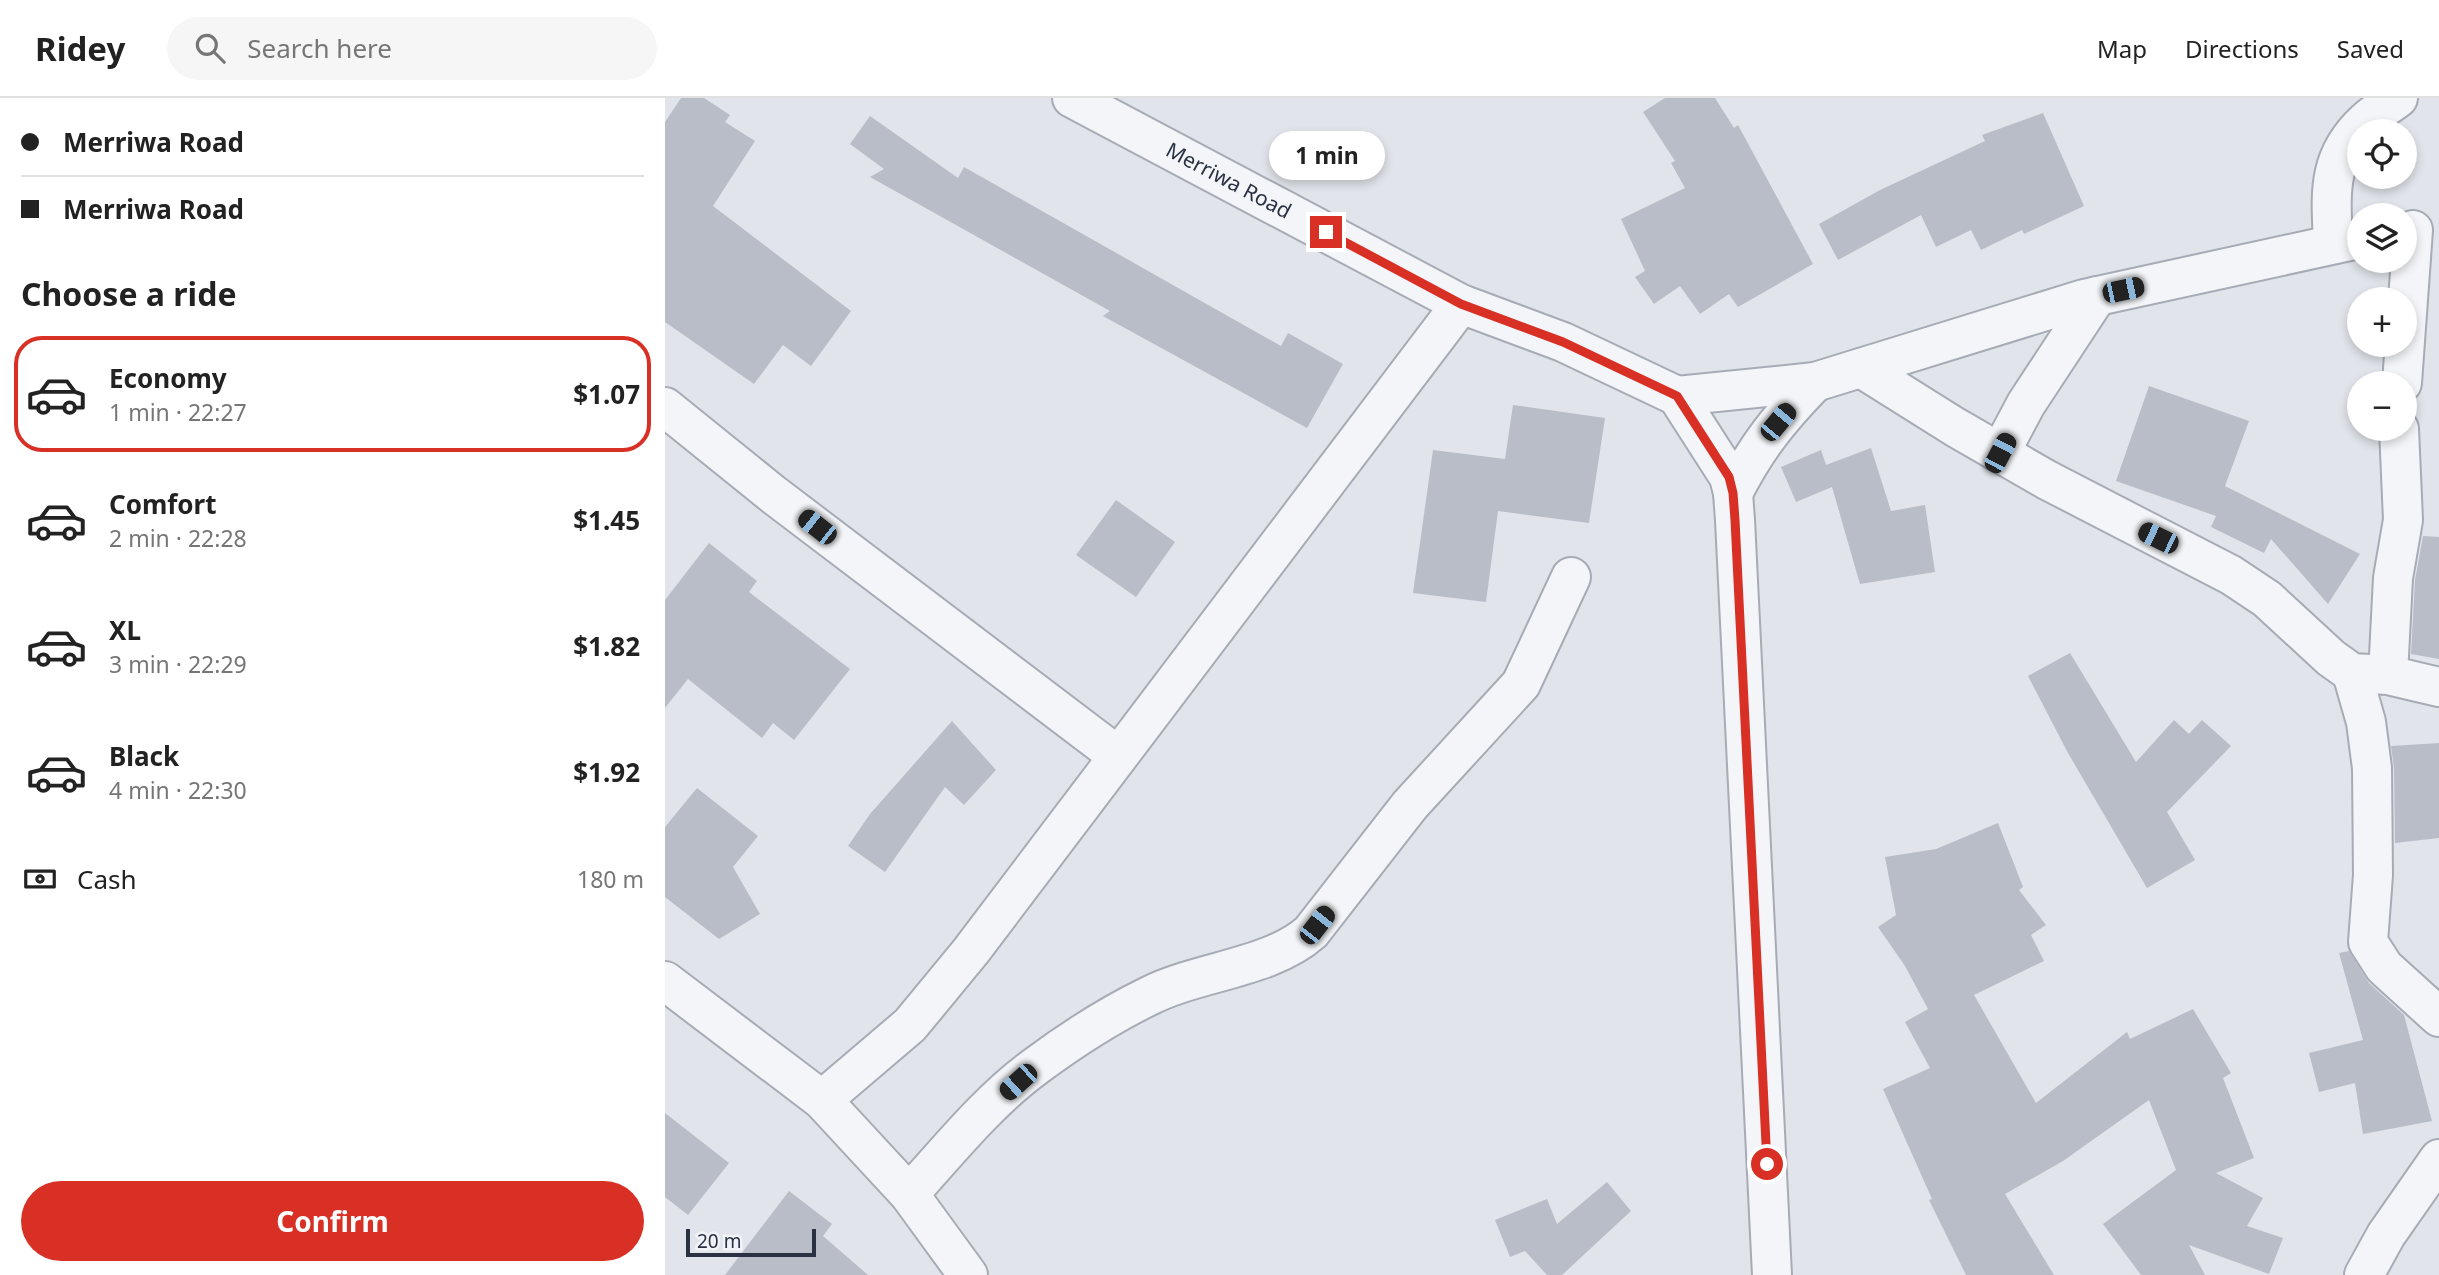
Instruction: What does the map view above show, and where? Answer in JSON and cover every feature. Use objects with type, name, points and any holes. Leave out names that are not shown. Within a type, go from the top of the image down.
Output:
[{"type":"street","name":"Merriwa Road","points":[[1072,98],[1461,304],[1563,342],[1677,396]]},
{"type":"street","points":[[1772,1275],[1733,493],[1729,477],[1677,396],[1815,382],[2097,296],[2346,242],[2331,207],[2335,163],[2367,120],[2398,98]]},
{"type":"street","points":[[2403,371],[2419,229]]},
{"type":"street","points":[[2000,453],[2026,404],[2097,296]]},
{"type":"street","points":[[822,1100],[909,1025],[971,951],[1461,304]]},
{"type":"street","points":[[1861,368],[2000,453],[2106,512],[2231,575],[2267,599],[2331,658],[2370,674],[2439,687]]},
{"type":"street","points":[[1733,493],[1768,434],[1815,382]]},
{"type":"street","points":[[665,407],[774,495],[1118,756]]},
{"type":"street","points":[[2400,441],[2403,520],[2393,578],[2370,674],[2366,722],[2372,768],[2373,875],[2368,942],[2385,967],[2439,1017]]},
{"type":"street","points":[[909,1194],[971,1126],[1035,1066],[1150,995],[1200,976],[1279,953],[1311,932],[1410,805],[1521,684],[1571,577]]},
{"type":"street","points":[[665,981],[822,1100],[909,1194],[968,1275]]},
{"type":"street","points":[[2364,1275],[2386,1235],[2439,1159]]},
{"type":"building","points":[[681,98],[704,98],[730,115],[725,122],[755,141],[713,206],[851,311],[811,366],[783,345],[754,384],[665,322],[665,122]]},
{"type":"building","points":[[1665,98],[1715,98],[1734,128],[1738,125],[1813,264],[1738,307],[1729,294],[1700,314],[1680,286],[1654,304],[1635,277],[1645,271],[1621,219],[1685,188],[1671,163],[1675,161],[1643,112]]},
{"type":"building","points":[[2043,113],[2084,206],[2024,234],[2022,230],[1981,250],[1971,230],[1936,247],[1921,215],[1838,260],[1819,224],[1880,190],[1985,141],[1982,135]]},
{"type":"building","points":[[870,116],[958,178],[964,167],[1281,346],[1288,333],[1343,364],[1307,428],[1103,316],[1110,311],[870,177],[884,169],[850,144]]},
{"type":"building","points":[[2149,386],[2249,421],[2225,486],[2360,554],[2328,604],[2271,539],[2264,553],[2211,527],[2216,516],[2116,481]]},
{"type":"building","points":[[1513,405],[1605,418],[1589,523],[1498,511],[1486,602],[1413,593],[1433,450],[1505,459]]},
{"type":"building","points":[[1871,448],[1891,511],[1925,505],[1935,572],[1860,584],[1832,487],[1796,502],[1781,467],[1821,450],[1826,465]]},
{"type":"building","points":[[1116,500],[1175,542],[1136,597],[1076,555]]},
{"type":"building","points":[[2423,536],[2439,537],[2439,659],[2411,654],[2415,580]]},
{"type":"building","points":[[709,543],[757,581],[749,592],[850,669],[794,740],[773,723],[762,738],[688,679],[665,708],[665,600]]},
{"type":"building","points":[[2070,653],[2136,762],[2174,720],[2189,734],[2202,720],[2231,746],[2167,812],[2195,860],[2147,888],[2068,753],[2028,676]]},
{"type":"building","points":[[952,721],[996,770],[964,805],[945,787],[885,872],[848,846],[870,814]]},
{"type":"building","points":[[2439,743],[2439,838],[2395,843],[2391,746]]},
{"type":"building","points":[[697,788],[758,836],[733,867],[760,914],[719,939],[665,897],[665,827]]},
{"type":"building","points":[[1998,823],[2023,887],[2019,890],[2046,925],[2031,935],[2044,961],[1974,995],[2036,1103],[2127,1032],[2130,1039],[2193,1009],[2231,1073],[2223,1078],[2254,1158],[2216,1173],[2263,1198],[2247,1226],[2283,1238],[2269,1274],[2189,1245],[2205,1275],[2141,1275],[2103,1224],[2176,1170],[2149,1100],[2063,1161],[2005,1194],[2054,1275],[1966,1275],[1929,1200],[1932,1199],[1883,1089],[1930,1068],[1905,1022],[1928,1009],[1905,966],[1878,927],[1896,915],[1885,857],[1936,849]]},
{"type":"building","points":[[2349,951],[2369,983],[2404,1015],[2432,1121],[2363,1134],[2355,1083],[2319,1092],[2309,1053],[2363,1040],[2339,953]]},
{"type":"building","points":[[665,1113],[729,1163],[688,1215],[665,1197]]},
{"type":"building","points":[[1607,1182],[1631,1211],[1562,1275],[1547,1275],[1525,1251],[1510,1257],[1495,1220],[1547,1199],[1557,1224]]},
{"type":"building","points":[[789,1191],[832,1224],[823,1236],[868,1275],[725,1275]]},
{"type":"route","points":[[1326,232],[1461,304],[1563,342],[1677,396],[1729,477],[1735,520],[1767,1164]]}]
